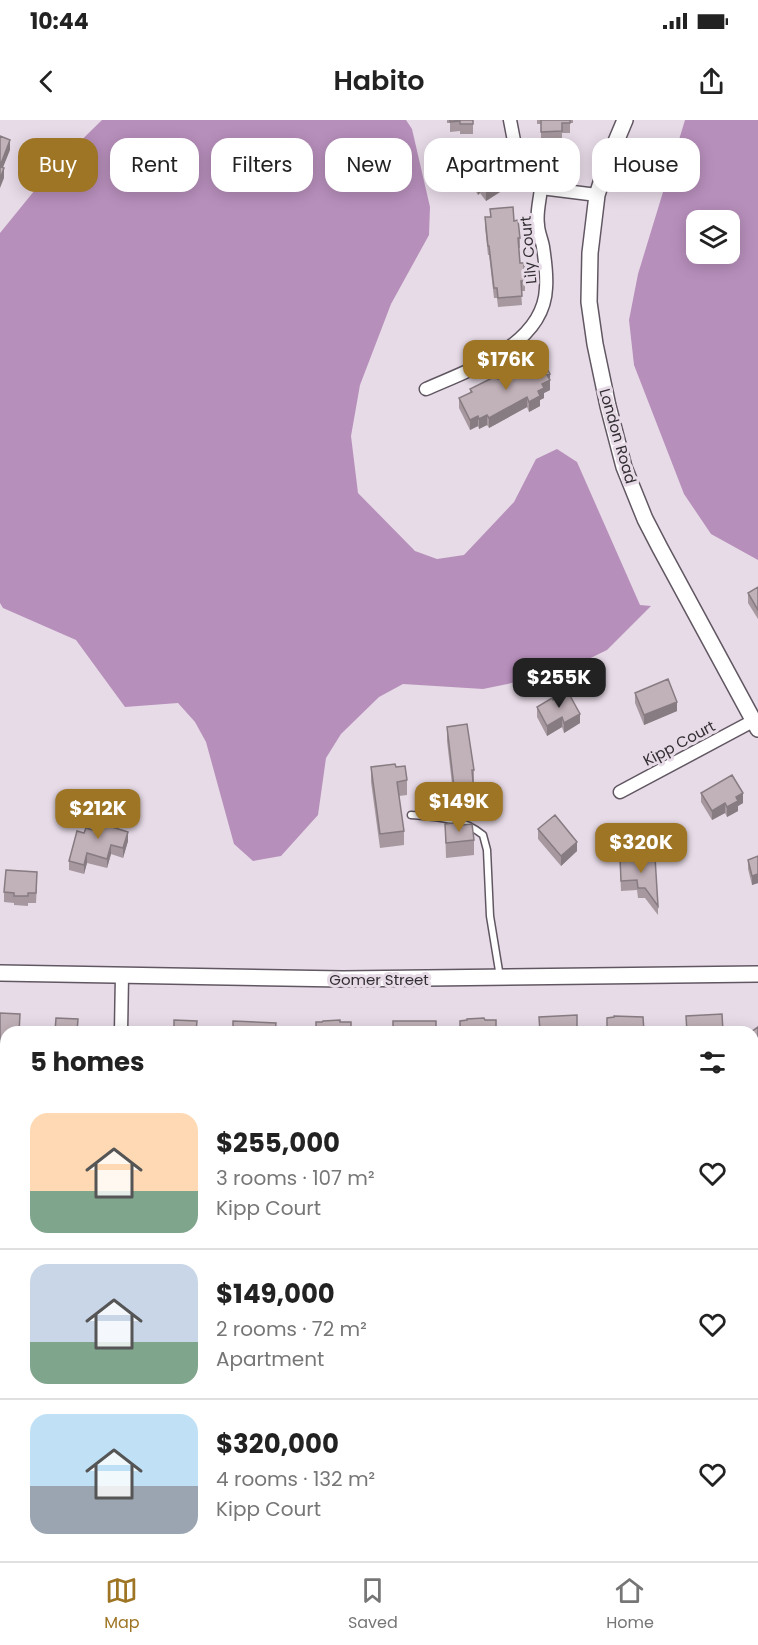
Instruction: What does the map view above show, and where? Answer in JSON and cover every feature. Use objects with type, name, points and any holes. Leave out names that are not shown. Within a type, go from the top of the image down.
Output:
[{"type":"street","points":[[510,120],[513,138]]},
{"type":"street","name":"London Road","points":[[625,120],[597,195],[590,252],[589,302],[608,406],[624,467],[645,519],[756,725]]},
{"type":"street","name":"Lily Court","points":[[426,389],[493,359],[533,326],[546,290],[543,247],[537,224],[541,192]]},
{"type":"street","points":[[573,192],[597,195]]},
{"type":"street","name":"Kipp Court","points":[[620,792],[756,725]]},
{"type":"street","name":"Gomer Street","points":[[0,973],[343,979],[758,974]]},
{"type":"street","points":[[121,1026],[122,975]]},
{"type":"lane","points":[[411,815],[456,820],[473,827],[483,835],[487,850],[490,916],[500,977]]},
{"type":"shaded area","points":[[102,120],[406,120],[412,129],[424,181],[424,192],[427,192],[430,207],[429,235],[391,304],[360,385],[351,436],[358,493],[415,551],[437,559],[464,555],[514,502],[536,459],[557,449],[577,462],[640,605],[651,606],[607,650],[560,673],[483,689],[403,684],[379,697],[341,734],[326,758],[318,815],[281,856],[253,861],[234,844],[206,742],[195,722],[178,703],[125,707],[76,640],[3,608],[0,603],[0,233],[33,192],[98,192],[98,138],[84,138]]},
{"type":"shaded area","points":[[685,120],[758,120],[758,560],[711,534],[684,494],[634,365],[629,320],[638,274],[663,192],[700,192],[700,138],[680,138]]},
{"type":"building","points":[[450,120],[473,120],[473,124],[460,124],[460,121],[450,122]]},
{"type":"building","points":[[541,120],[570,120],[570,123],[562,123],[562,131],[541,132]]},
{"type":"building","points":[[0,136],[10,140],[0,166]]},
{"type":"building","points":[[0,167],[4,168],[0,179]]},
{"type":"building","points":[[513,207],[514,221],[518,220],[520,263],[524,263],[525,281],[521,281],[522,296],[498,298],[497,288],[494,288],[485,217],[491,217],[490,209]]},
{"type":"building","points":[[541,357],[550,374],[547,375],[550,380],[542,384],[544,388],[538,391],[540,396],[529,402],[527,397],[489,418],[487,415],[470,420],[459,398],[472,392],[470,389],[496,376],[498,379]]},
{"type":"building","points":[[758,587],[758,610],[748,593]]},
{"type":"building","points":[[668,679],[677,702],[644,715],[635,693]]},
{"type":"building","points":[[568,692],[580,714],[564,723],[562,717],[547,726],[537,707]]},
{"type":"building","points":[[467,724],[474,770],[472,770],[474,793],[455,795],[447,727]]},
{"type":"building","points":[[395,764],[396,767],[405,766],[407,780],[397,782],[404,831],[380,834],[371,767]]},
{"type":"building","points":[[732,775],[743,793],[736,797],[738,801],[727,807],[725,803],[712,811],[701,793]]},
{"type":"building","points":[[102,812],[116,816],[112,827],[128,832],[123,848],[111,845],[107,859],[87,853],[84,865],[69,861],[77,831],[84,833],[86,828],[96,831]]},
{"type":"building","points":[[555,815],[577,842],[561,856],[538,829]]},
{"type":"building","points":[[462,822],[462,825],[472,824],[474,840],[446,843],[445,824]]},
{"type":"building","points":[[758,856],[758,874],[752,876],[748,860]]},
{"type":"building","points":[[655,857],[658,906],[645,888],[638,888],[637,880],[621,881],[620,858]]},
{"type":"building","points":[[6,870],[37,872],[36,893],[28,893],[28,896],[14,896],[14,893],[4,892]]},
{"type":"building","points":[[0,1013],[20,1014],[19,1026],[0,1026]]},
{"type":"building","points":[[722,1014],[723,1026],[687,1026],[686,1016]]},
{"type":"building","points":[[577,1015],[577,1026],[540,1026],[539,1017]]},
{"type":"building","points":[[643,1017],[644,1026],[607,1026],[607,1018]]},
{"type":"building","points":[[56,1018],[78,1019],[77,1026],[55,1026]]},
{"type":"building","points":[[467,1019],[496,1020],[496,1026],[460,1026],[460,1021]]},
{"type":"building","points":[[174,1020],[197,1021],[197,1026],[174,1026]]},
{"type":"building","points":[[340,1020],[340,1022],[351,1022],[351,1026],[316,1026],[316,1022]]},
{"type":"building","points":[[233,1021],[276,1023],[276,1026],[233,1026]]},
{"type":"building","points":[[393,1021],[436,1021],[436,1026],[393,1026]]}]
